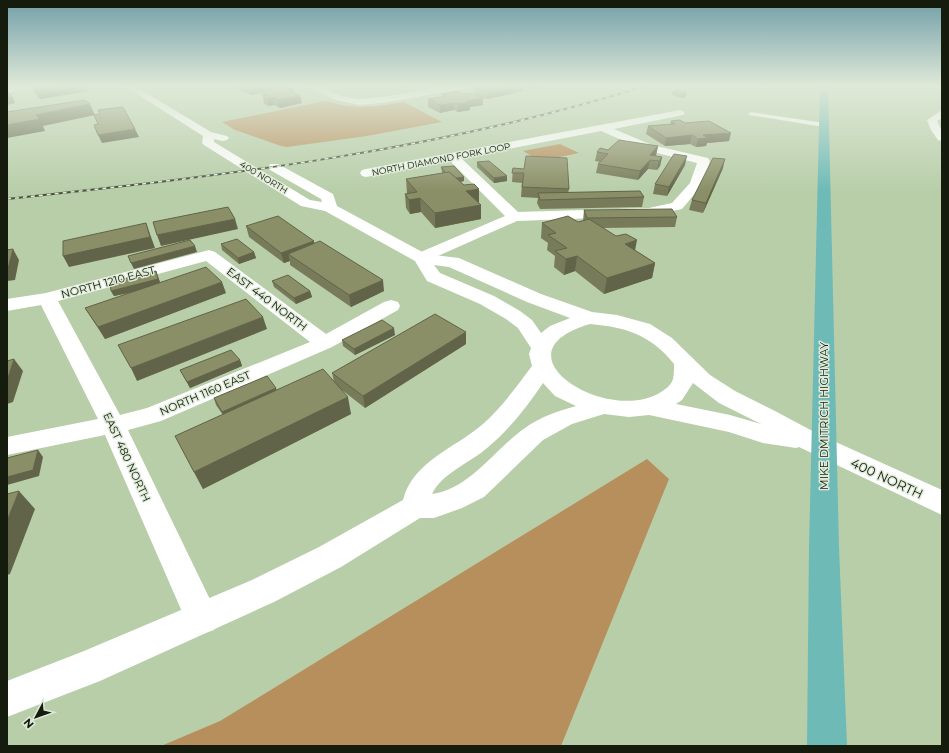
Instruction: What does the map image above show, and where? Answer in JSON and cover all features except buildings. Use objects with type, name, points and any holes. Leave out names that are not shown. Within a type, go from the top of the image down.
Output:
[{"type":"highway","name":"MIKE DMITRICH HIGHWAY","points":[[824,120],[824,547],[827,746]]},
{"type":"street","name":"400 NORTH","points":[[185,120],[208,135],[226,139],[232,143]]},
{"type":"street","name":"NORTH DIAMOND FORK LOOP","points":[[366,173],[647,120]]},
{"type":"street","points":[[932,120],[936,130],[942,138]]},
{"type":"street","points":[[422,258],[514,217],[649,212],[677,206],[696,184],[704,161],[649,148],[605,129]]},
{"type":"street","name":"400 NORTH","points":[[208,135],[208,143],[306,203],[330,208],[422,258]]},
{"type":"street","points":[[453,156],[514,217]]},
{"type":"street","name":"400 NORTH","points":[[266,162],[328,197],[330,208]]},
{"type":"street","name":"NORTH 1210 EAST","points":[[7,305],[47,298],[209,256]]},
{"type":"street","name":"EAST 440 NORTH","points":[[209,256],[325,343]]},
{"type":"street","points":[[422,258],[453,262],[534,298],[589,318],[621,321],[648,330],[660,337],[676,351],[685,363],[702,380],[727,397],[766,417],[809,442]]},
{"type":"street","points":[[422,258],[433,277],[487,300],[513,315],[525,324],[556,385],[576,398],[602,407],[628,409],[651,407],[722,422],[763,434],[809,442]]},
{"type":"street","name":"EAST 480 NORTH","points":[[47,298],[113,425],[202,618]]},
{"type":"street","name":"NORTH 1160 EAST","points":[[7,446],[113,425],[153,415],[325,343],[392,306]]},
{"type":"street","points":[[415,507],[419,490],[431,474],[478,442],[521,398],[542,357],[550,335],[573,322],[589,318]]},
{"type":"street","points":[[651,407],[668,400],[676,391],[683,381],[685,363]]},
{"type":"street","points":[[7,699],[87,668],[263,591],[330,557],[415,507],[434,506],[452,500],[474,489],[534,434],[564,418],[602,407]]},
{"type":"street","name":"400 NORTH","points":[[809,442],[942,503]]},
{"type":"lane","points":[[792,120],[824,125]]},
{"type":"shaded area","points":[[231,120],[438,120],[442,122],[367,136],[287,147],[235,130],[222,122]]},
{"type":"shaded area","points":[[560,144],[579,153],[540,161],[523,151]]},
{"type":"shaded area","points":[[647,459],[669,479],[561,746],[161,746],[220,721]]},
{"type":"railway","points":[[7,199],[169,181],[330,158],[411,144],[520,120]]}]
